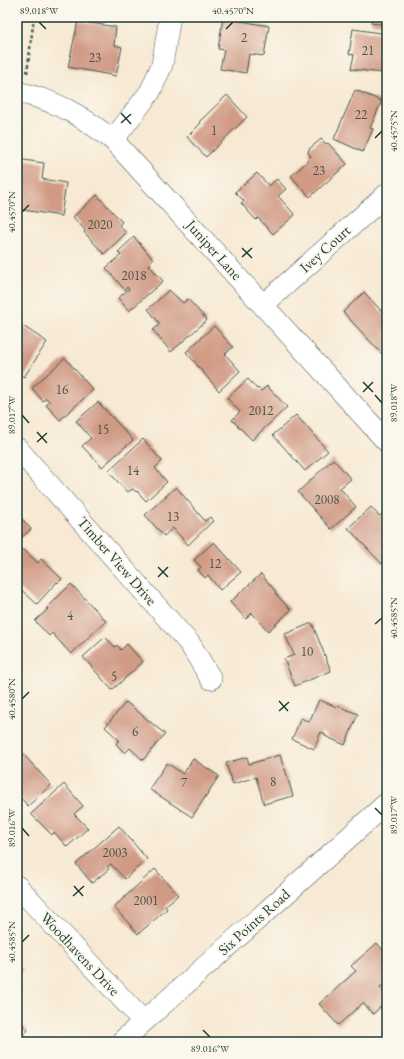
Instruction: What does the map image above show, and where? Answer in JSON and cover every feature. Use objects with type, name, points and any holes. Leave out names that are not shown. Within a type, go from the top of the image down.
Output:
[{"type":"street","points":[[113,140],[150,92],[162,65],[170,17]]},
{"type":"street","name":"Juniper Lane","points":[[20,93],[57,104],[78,115],[113,140],[387,442]]},
{"type":"street","name":"Ivey Court","points":[[263,305],[387,194]]},
{"type":"street","name":"Timber View Drive","points":[[17,448],[190,644],[210,679]]},
{"type":"street","name":"Six Points Road","points":[[121,1042],[387,803]]},
{"type":"street","name":"Woodhavens Drive","points":[[17,886],[143,1021]]},
{"type":"path","points":[[20,93],[34,17]]},
{"type":"building","points":[[372,17],[387,17],[387,25],[371,23]]},
{"type":"building","points":[[223,18],[269,26],[264,56],[249,54],[246,73],[220,69],[224,50],[218,49]]},
{"type":"building","points":[[78,21],[116,27],[114,45],[122,47],[116,76],[68,67]]},
{"type":"building","points":[[353,29],[387,34],[387,46],[382,73],[351,69],[354,55],[349,54]]},
{"type":"building","points":[[355,90],[382,101],[370,128],[373,129],[363,152],[334,139]]},
{"type":"building","points":[[227,95],[247,117],[206,157],[187,137],[201,123],[199,122]]},
{"type":"building","points":[[321,139],[326,144],[328,143],[347,164],[310,197],[291,176],[309,160],[308,159],[311,156],[308,153],[309,149]]},
{"type":"building","points":[[17,159],[44,163],[42,179],[66,183],[61,216],[17,209]]},
{"type":"building","points":[[257,173],[269,186],[277,179],[286,189],[278,196],[295,215],[273,234],[258,218],[256,220],[241,203],[244,201],[235,192]]},
{"type":"building","points":[[97,195],[122,222],[119,225],[126,233],[104,254],[84,232],[85,230],[73,217]]},
{"type":"building","points":[[134,237],[153,259],[149,262],[151,264],[149,265],[163,281],[129,311],[118,298],[129,289],[127,287],[125,290],[106,268],[121,255],[118,252]]},
{"type":"building","points":[[169,290],[183,303],[188,299],[207,320],[171,352],[153,330],[160,324],[148,309]]},
{"type":"building","points":[[364,292],[387,317],[387,349],[382,354],[343,312]]},
{"type":"building","points":[[20,326],[23,326],[47,342],[24,377],[17,372],[17,329]]},
{"type":"building","points":[[214,326],[233,347],[225,354],[240,371],[219,391],[186,352]]},
{"type":"building","points":[[65,358],[93,390],[60,420],[46,405],[50,402],[46,398],[43,401],[32,388]]},
{"type":"building","points":[[248,379],[257,389],[258,388],[261,391],[267,386],[287,407],[252,440],[232,420],[240,412],[227,398]]},
{"type":"building","points":[[98,402],[133,440],[102,467],[82,446],[91,438],[76,421]]},
{"type":"building","points":[[296,415],[328,451],[305,471],[273,435]]},
{"type":"building","points":[[143,439],[162,461],[155,468],[167,482],[146,501],[137,491],[136,492],[133,489],[127,492],[108,471]]},
{"type":"building","points":[[333,459],[351,479],[340,488],[356,507],[331,529],[298,492]]},
{"type":"building","points":[[176,487],[205,521],[210,517],[213,521],[188,545],[173,528],[164,536],[145,515]]},
{"type":"building","points":[[371,507],[379,516],[382,514],[387,520],[387,560],[382,564],[348,528]]},
{"type":"building","points":[[17,513],[31,529],[17,542]]},
{"type":"building","points":[[214,542],[241,572],[220,590],[208,575],[205,578],[198,570],[201,567],[194,560]]},
{"type":"building","points":[[23,549],[38,563],[41,559],[62,579],[58,583],[57,582],[37,604],[17,586],[17,555]]},
{"type":"building","points":[[261,574],[276,592],[275,593],[291,610],[268,631],[252,613],[246,619],[230,602]]},
{"type":"building","points":[[71,584],[106,621],[71,654],[52,633],[49,636],[35,621]]},
{"type":"building","points":[[312,623],[331,671],[295,686],[284,659],[294,655],[285,634]]},
{"type":"building","points":[[105,637],[115,647],[117,645],[121,650],[127,644],[143,662],[112,690],[83,657]]},
{"type":"building","points":[[319,700],[358,714],[345,745],[325,736],[325,734],[321,732],[314,749],[292,739],[301,718],[309,722]]},
{"type":"building","points":[[126,702],[165,734],[143,760],[130,748],[125,753],[116,744],[119,740],[105,727]]},
{"type":"building","points":[[17,747],[51,785],[28,806],[19,796],[17,798]]},
{"type":"building","points":[[280,755],[293,796],[264,804],[256,777],[233,784],[226,763],[247,757],[249,764]]},
{"type":"building","points":[[193,759],[219,776],[192,817],[149,789],[167,763],[183,774]]},
{"type":"building","points":[[64,784],[83,806],[74,814],[88,828],[67,847],[54,832],[52,835],[31,814]]},
{"type":"building","points":[[119,826],[147,859],[125,879],[111,864],[107,867],[109,869],[92,883],[76,864]]},
{"type":"building","points":[[155,869],[178,895],[165,906],[167,909],[138,934],[114,907]]},
{"type":"building","points":[[377,943],[387,955],[387,980],[380,988],[387,996],[387,1001],[373,1014],[363,1003],[338,1025],[319,1004],[356,971],[351,966]]},
{"type":"building","points":[[17,964],[23,970],[17,976]]},
{"type":"building","points":[[17,1018],[28,1030],[17,1041]]}]
